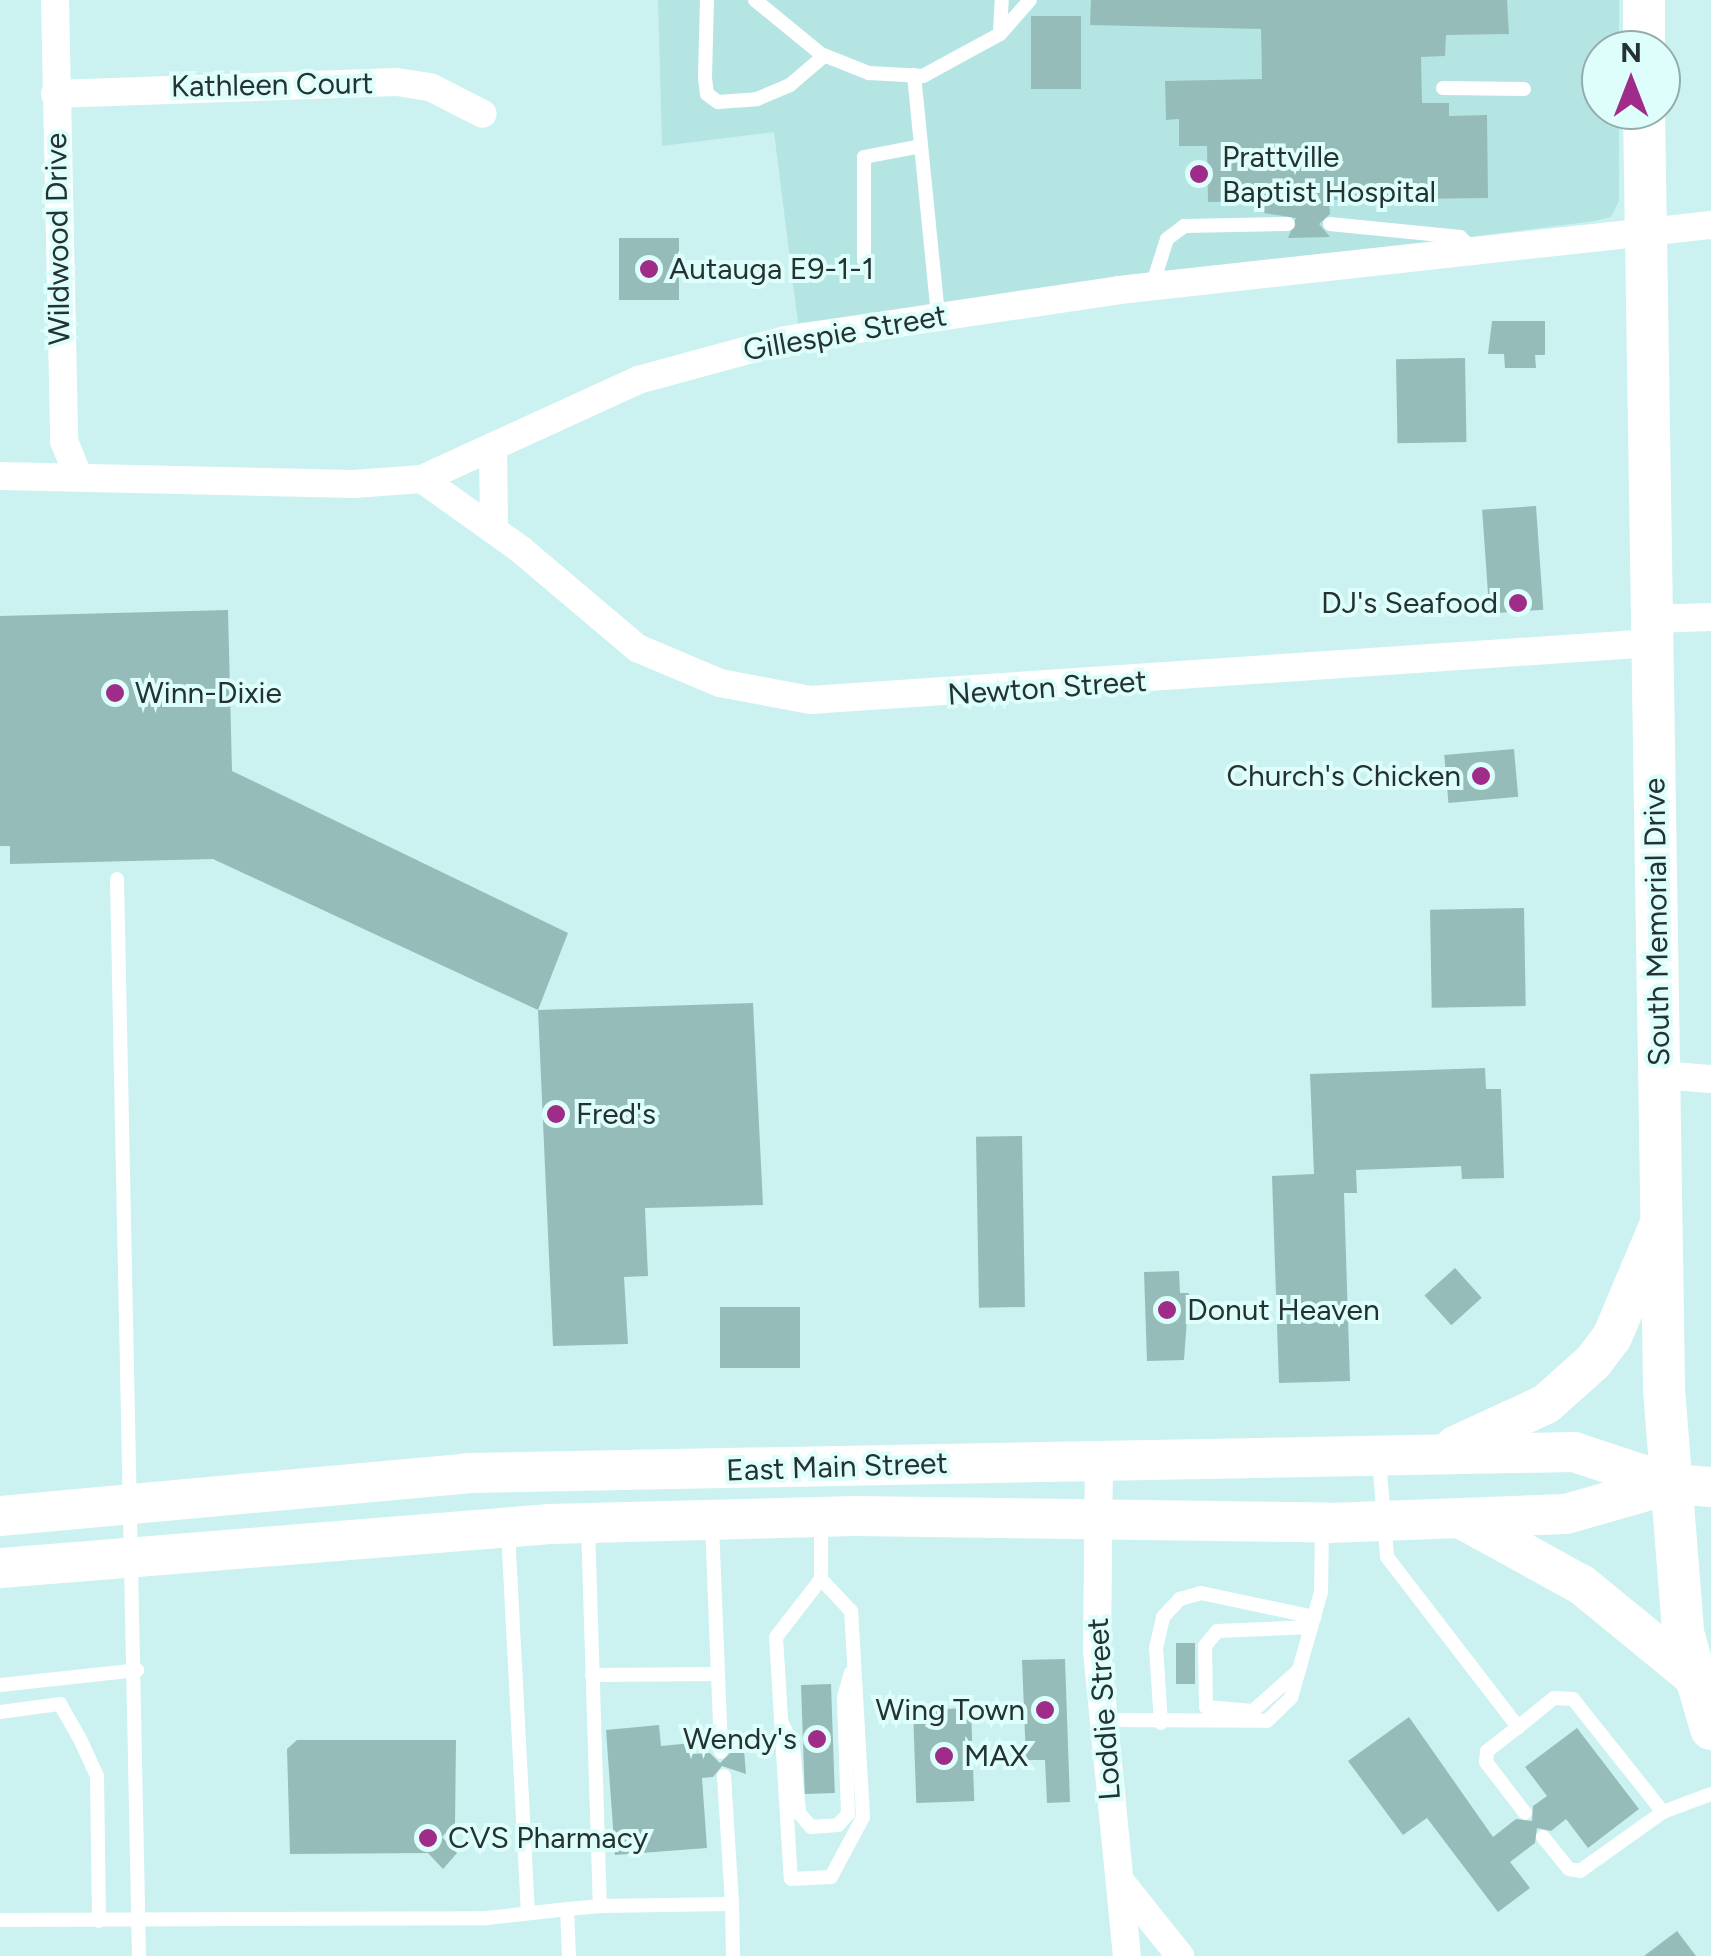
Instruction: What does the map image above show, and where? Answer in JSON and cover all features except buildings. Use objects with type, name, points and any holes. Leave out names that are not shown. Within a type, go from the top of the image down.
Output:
[{"type":"main road","points":[[1644,0],[1644,30]]},
{"type":"main road","name":"South Memorial Drive","points":[[1644,130],[1660,1075],[1659,1226],[1691,1485],[1692,1675],[1711,1729]]},
{"type":"main road","points":[[1424,1458],[1519,1419],[1572,1385],[1612,1337],[1659,1226]]},
{"type":"main road","name":"East Main Street","points":[[0,1516],[468,1473],[1098,1460],[1379,1459],[1574,1452],[1691,1485]]},
{"type":"main road","name":"East Main Street","points":[[0,1568],[508,1526],[588,1523],[821,1517],[1322,1523],[1566,1514],[1691,1485]]},
{"type":"main road","points":[[1460,1518],[1582,1586],[1692,1675]]},
{"type":"street","name":"Wildwood Drive","points":[[56,0],[64,441],[78,476]]},
{"type":"street","name":"Kathleen Court","points":[[55,94],[397,82],[430,86],[482,114]]},
{"type":"street","name":"Gillespie Street","points":[[0,476],[354,484],[422,479],[638,380],[696,361],[938,316],[1152,286],[1711,225]]},
{"type":"street","points":[[492,447],[494,529]]},
{"type":"street","name":"Newton Street","points":[[422,479],[494,529],[638,648],[720,683],[810,700],[1651,631],[1711,617]]},
{"type":"street","points":[[1660,1075],[1711,1078]]},
{"type":"street","name":"Loddie Street","points":[[1098,1460],[1102,1720],[1127,1956]]},
{"type":"street","points":[[1121,1882],[1180,1956]]},
{"type":"lane","points":[[707,0],[705,78],[707,94],[718,102],[774,92],[824,56]]},
{"type":"lane","points":[[755,0],[824,56],[869,73],[914,75],[1000,34],[1030,0]]},
{"type":"lane","points":[[1000,34],[1002,0]]},
{"type":"lane","points":[[914,75],[938,316]]},
{"type":"lane","points":[[1442,88],[1524,89]]},
{"type":"lane","points":[[864,260],[864,157],[921,146]]},
{"type":"lane","points":[[1152,286],[1166,239],[1184,226],[1288,224]]},
{"type":"lane","points":[[1330,224],[1460,238],[1473,249]]},
{"type":"lane","points":[[116,879],[137,1670],[139,1956]]},
{"type":"lane","points":[[1379,1459],[1380,1521],[1386,1557],[1518,1726]]},
{"type":"lane","points":[[821,1517],[821,1579],[776,1637],[777,1711],[790,1880],[831,1876],[862,1817],[851,1611],[821,1579]]},
{"type":"lane","points":[[712,1520],[721,1752]]},
{"type":"lane","points":[[588,1523],[600,1906]]},
{"type":"lane","points":[[1102,1720],[1267,1721],[1291,1698],[1300,1669],[1313,1622],[1322,1523]]},
{"type":"lane","points":[[508,1526],[528,1910]]},
{"type":"lane","points":[[1161,1723],[1156,1648],[1163,1616],[1180,1599],[1201,1594],[1313,1622]]},
{"type":"lane","points":[[1300,1669],[1254,1711],[1206,1707],[1205,1646],[1217,1631],[1313,1622]]},
{"type":"lane","points":[[777,1711],[793,1747],[800,1813],[810,1827],[838,1825],[848,1814],[844,1697],[854,1664]]},
{"type":"lane","points":[[0,1684],[137,1670]]},
{"type":"lane","points":[[592,1675],[718,1674]]},
{"type":"lane","points":[[1525,1813],[1486,1762],[1487,1751],[1554,1698],[1573,1699],[1663,1812]]},
{"type":"lane","points":[[0,1712],[60,1704],[80,1739],[97,1776],[100,1921]]},
{"type":"lane","points":[[724,1776],[733,1956]]},
{"type":"lane","points":[[1543,1837],[1569,1868],[1580,1871],[1663,1812],[1711,1794]]},
{"type":"lane","points":[[0,1920],[486,1918],[528,1910],[732,1904]]},
{"type":"lane","points":[[567,1909],[569,1956]]},
{"type":"shaded area","name":"Prattville Baptist Hospital","points":[[658,0],[1619,0],[1619,30],[1581,30],[1581,130],[1619,130],[1619,201],[1611,217],[1595,221],[798,323],[774,132],[662,146]]},
{"type":"place","name":"Prattville Baptist Hospital","points":[[1199,174]]},
{"type":"place","name":"Autauga E9-1-1","points":[[649,269]]},
{"type":"place","name":"DJ's Seafood","points":[[1518,603]]},
{"type":"place","name":"Winn-Dixie","points":[[115,693]]},
{"type":"place","name":"Church's Chicken","points":[[1481,776]]},
{"type":"place","name":"Fred's","points":[[556,1114]]},
{"type":"place","name":"Donut Heaven","points":[[1167,1310]]},
{"type":"place","name":"Wing Town","points":[[1045,1710]]},
{"type":"place","name":"Wendy's","points":[[817,1739]]},
{"type":"place","name":"MAX","points":[[944,1756]]},
{"type":"place","name":"CVS Pharmacy","points":[[428,1838]]}]
